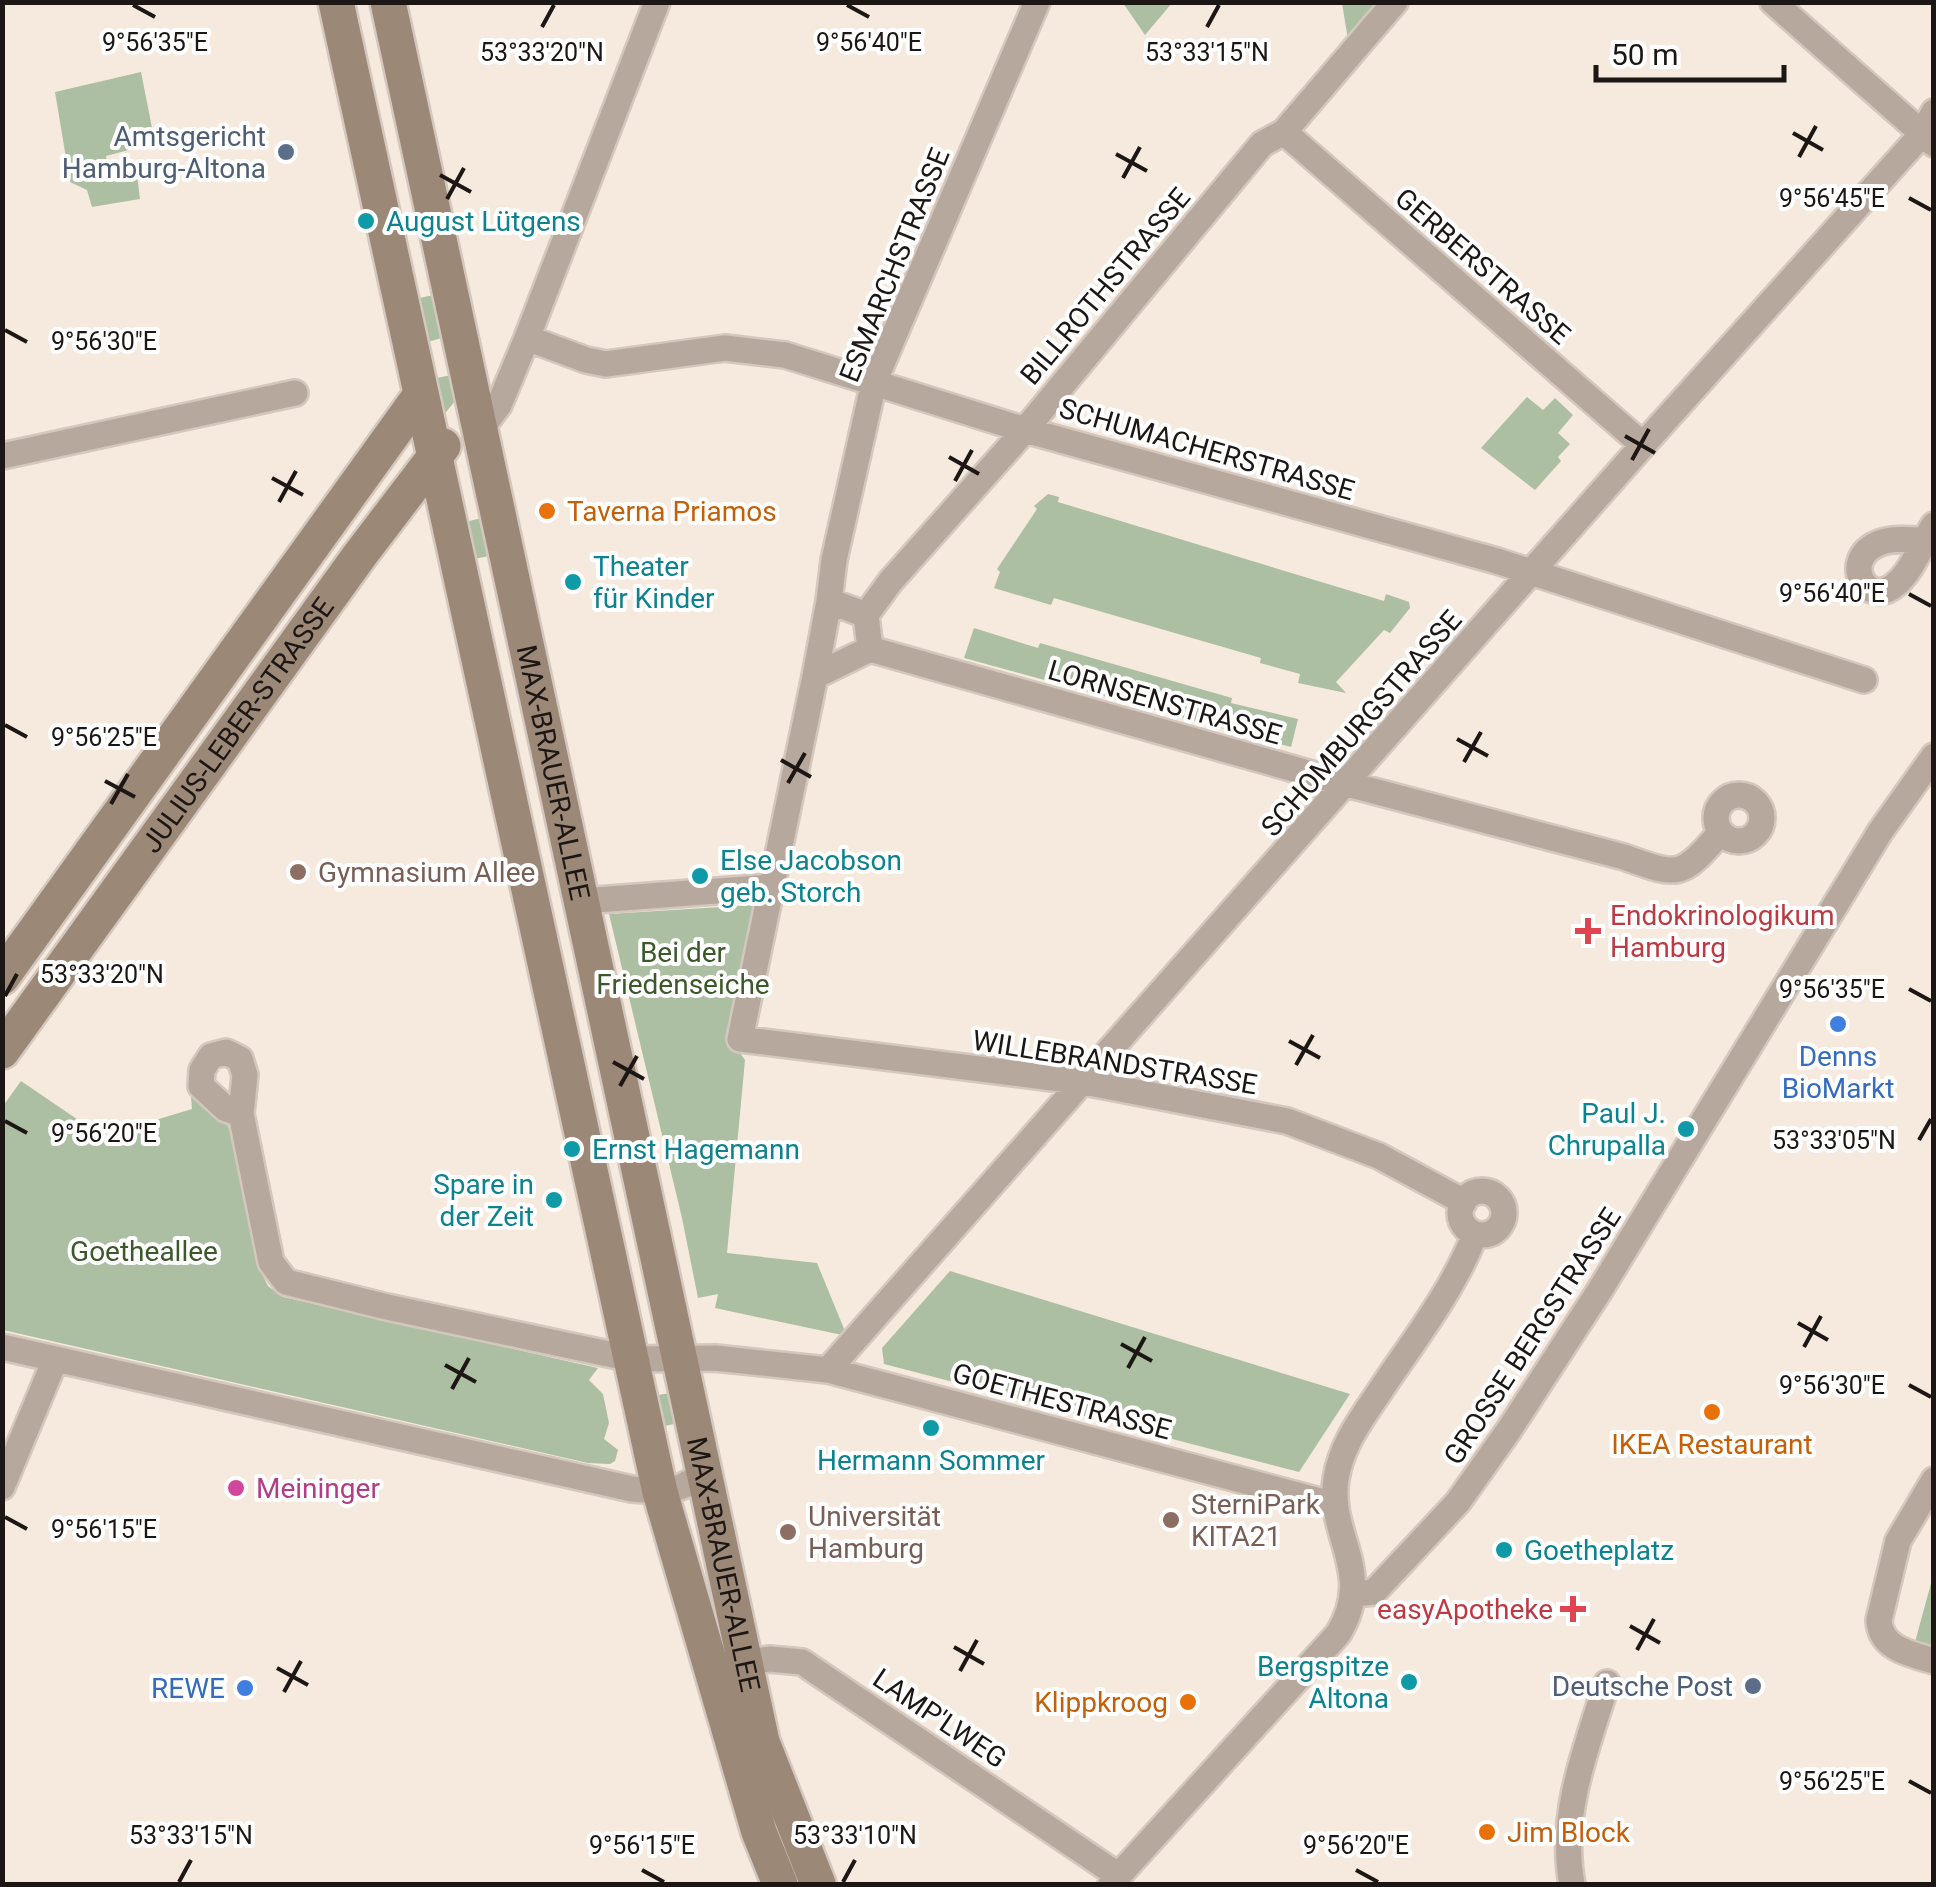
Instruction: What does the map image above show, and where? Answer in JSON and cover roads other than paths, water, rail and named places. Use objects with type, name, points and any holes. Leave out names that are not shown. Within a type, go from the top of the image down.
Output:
[{"type":"main road","name":"MAX-BRAUER-ALLEE","points":[[336,2],[660,1492],[683,1569],[731,1653],[818,1884]]},
{"type":"main road","name":"MAX-BRAUER-ALLEE","points":[[388,2],[704,1468],[759,1832],[780,1884]]},
{"type":"main road","name":"JULIUS-LEBER-STRASSE","points":[[2,976],[420,396]]},
{"type":"main road","name":"JULIUS-LEBER-STRASSE","points":[[2,1051],[350,569],[434,457],[476,414]]},
{"type":"main road","name":"MAX-BRAUER-ALLEE","points":[[759,1832],[785,1846],[801,1884]]},
{"type":"street","points":[[476,414],[499,404],[657,2]]},
{"type":"street","name":"ESMARCHSTRASSE","points":[[771,887],[815,676],[834,560],[874,382],[1038,2]]},
{"type":"street","name":"BILLROTHSTRASSE","points":[[866,615],[1262,144],[1284,132],[1395,2]]},
{"type":"street","points":[[1773,2],[1930,130]]},
{"type":"street","name":"SCHOMBURGSTRASSE","points":[[828,1370],[1644,445],[1930,130]]},
{"type":"street","name":"GERBERSTRASSE","points":[[1284,132],[1644,445]]},
{"type":"street","name":"SCHUMACHERSTRASSE","points":[[527,338],[606,364],[700,350],[755,350],[785,356],[1025,430],[1482,557],[1864,680]]},
{"type":"street","points":[[2,456],[295,393]]},
{"type":"street","points":[[815,676],[870,649],[866,615],[828,601]]},
{"type":"street","name":"LORNSENSTRASSE","points":[[870,649],[1664,871],[1676,872],[1688,866],[1720,833]]},
{"type":"street","name":"GROSSE BERGSTRASSE","points":[[1354,1594],[1374,1592],[1458,1502],[1510,1430],[1880,832],[1934,756]]},
{"type":"street","points":[[582,901],[771,887]]},
{"type":"street","name":"WILLEBRANDSTRASSE","points":[[771,887],[740,1039],[1084,1082],[1287,1121],[1380,1156],[1464,1202],[1469,1196],[1491,1193],[1504,1211],[1500,1225],[1489,1234],[1475,1234]]},
{"type":"street","points":[[241,1114],[272,1262],[286,1282],[388,1308],[632,1359],[681,1360]]},
{"type":"street","points":[[1115,1880],[1338,1634],[1354,1594],[1345,1536],[1335,1505],[1336,1479],[1346,1443],[1458,1274],[1475,1234],[1461,1216],[1464,1202]]},
{"type":"street","points":[[2,1348],[614,1486],[660,1492],[694,1482],[704,1468]]},
{"type":"street","name":"GOETHESTRASSE","points":[[681,1360],[715,1358],[828,1370],[1335,1505]]},
{"type":"street","points":[[2,1486],[55,1360]]},
{"type":"street","points":[[1934,1480],[1898,1542],[1879,1630],[1896,1648],[1934,1661]]},
{"type":"street","name":"LAMP'LWEG","points":[[731,1653],[787,1658],[809,1666],[1115,1880]]},
{"type":"street","points":[[1572,1884],[1568,1846],[1575,1789],[1606,1683]]},
{"type":"place","name":"Amtsgericht Hamburg-Altona","points":[[286,152]]},
{"type":"place","name":"August Lütgens","points":[[366,221]]},
{"type":"place","name":"Taverna Priamos","points":[[547,511]]},
{"type":"place","name":"Theater für Kinder","points":[[573,582]]},
{"type":"place","name":"Gymnasium Allee","points":[[298,872]]},
{"type":"place","name":"Else Jacobson geb. Storch","points":[[700,876]]},
{"type":"place","name":"Endokrinologikum Hamburg","points":[[1588,931]]},
{"type":"place","name":"Denns BioMarkt","points":[[1838,1024]]},
{"type":"place","name":"Paul J. Chrupalla","points":[[1686,1129]]},
{"type":"place","name":"Ernst Hagemann","points":[[572,1149]]},
{"type":"place","name":"Spare in der Zeit","points":[[554,1200]]},
{"type":"place","name":"IKEA Restaurant","points":[[1712,1412]]},
{"type":"place","name":"Hermann Sommer","points":[[931,1428]]},
{"type":"place","name":"Meininger","points":[[236,1488]]},
{"type":"place","name":"SterniPark KITA21","points":[[1171,1520]]},
{"type":"place","name":"Universität Hamburg","points":[[788,1532]]},
{"type":"place","name":"Goetheplatz","points":[[1504,1550]]},
{"type":"place","name":"easyApotheke","points":[[1573,1609]]},
{"type":"place","name":"Bergspitze Altona","points":[[1409,1682]]},
{"type":"place","name":"Deutsche Post","points":[[1753,1686]]},
{"type":"place","name":"REWE","points":[[245,1688]]},
{"type":"place","name":"Klippkroog","points":[[1188,1702]]},
{"type":"place","name":"Jim Block","points":[[1487,1832]]},
{"type":"park label","name":"Bei der Friedenseiche","points":[[683,968]]},
{"type":"park label","name":"Goetheallee","points":[[144,1251]]}]
